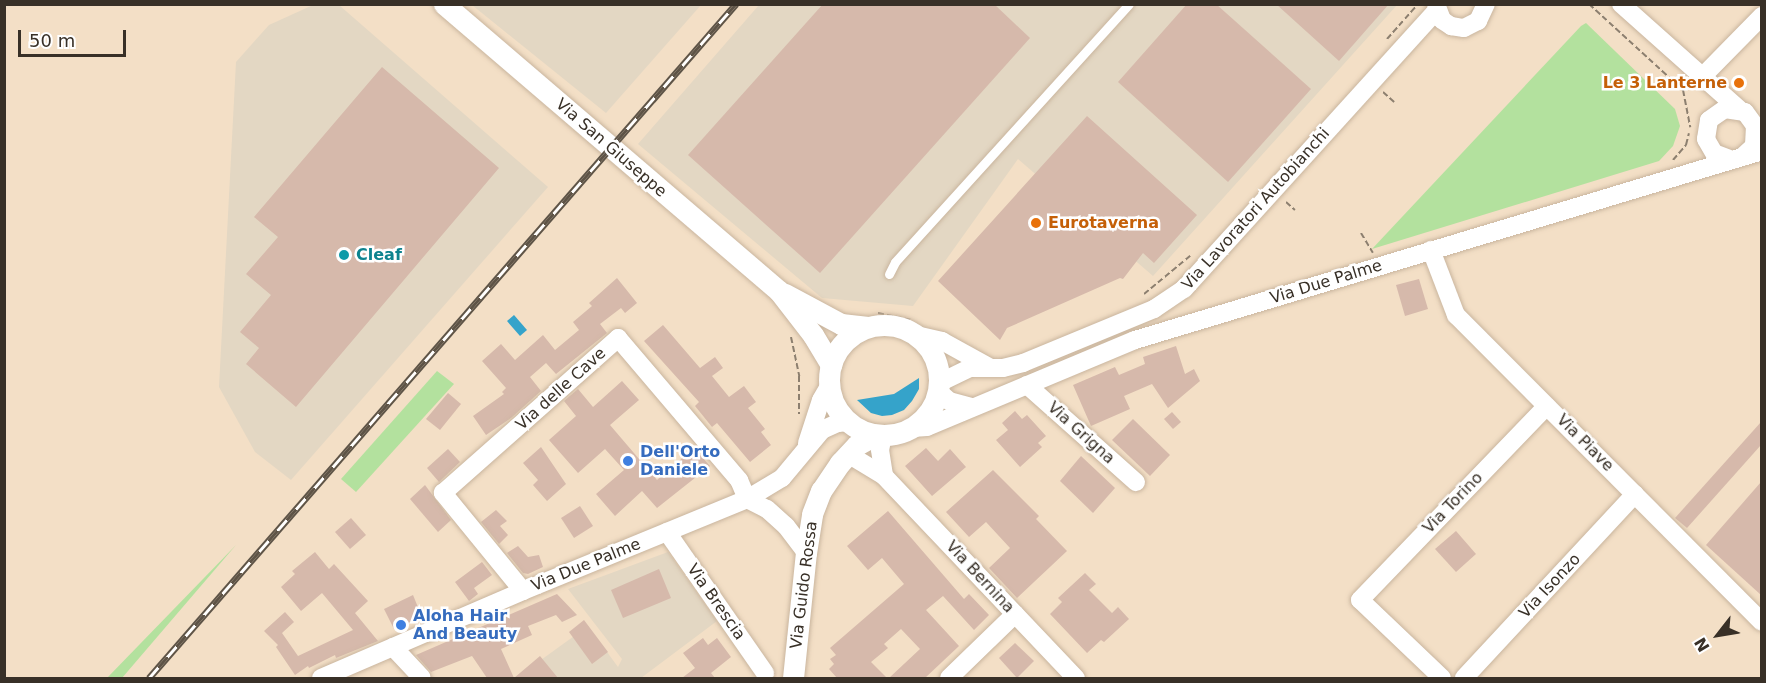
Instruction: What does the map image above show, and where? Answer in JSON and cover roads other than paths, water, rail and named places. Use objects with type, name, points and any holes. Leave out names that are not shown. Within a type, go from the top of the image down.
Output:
[{"type":"street","name":"Via San Giuseppe","points":[[444,4],[779,291],[813,335],[831,364]]},
{"type":"street","points":[[1440,13],[1455,27],[1472,25],[1483,14],[1486,4]]},
{"type":"street","points":[[1621,4],[1748,115],[1758,128],[1754,146],[1737,158],[1718,156],[1708,146]]},
{"type":"street","name":"Via Lavoratori Autobianchi","points":[[939,387],[970,368],[1003,368],[1037,357],[1154,309],[1184,289],[1238,227],[1424,26],[1440,13]]},
{"type":"street","points":[[1686,173],[1702,160],[1708,146],[1706,130],[1712,117],[1708,82],[1761,16]]},
{"type":"street","points":[[1712,117],[1725,109],[1740,110]]},
{"type":"street","name":"Via Due Palme","points":[[912,428],[927,427],[1136,340],[1761,151]]},
{"type":"street","name":"Via Piave","points":[[1431,250],[1456,315],[1761,622]]},
{"type":"street","name":"Via San Giuseppe","points":[[779,291],[841,324],[872,320]]},
{"type":"street","points":[[939,387],[930,411],[912,428],[879,435],[849,423],[839,412],[829,386],[831,364],[842,345],[872,320],[915,328],[989,367]]},
{"type":"street","points":[[915,328],[933,356],[939,387],[950,401],[972,407]]},
{"type":"street","name":"Via delle Cave","points":[[523,591],[443,493],[618,338],[739,480],[747,499]]},
{"type":"street","name":"Via Grigna","points":[[1026,385],[1136,482]]},
{"type":"street","name":"Via Due Palme","points":[[804,453],[820,400],[829,386]]},
{"type":"street","name":"Via Torino","points":[[1442,678],[1360,600],[1547,406]]},
{"type":"street","name":"Via Due Palme","points":[[321,678],[523,591],[747,499],[782,478],[822,430],[838,423],[849,423]]},
{"type":"street","name":"Via Guido Rossa","points":[[844,458],[849,423]]},
{"type":"street","points":[[879,435],[884,476]]},
{"type":"street","name":"Via Guido Rossa","points":[[793,678],[806,553],[817,501],[844,458],[865,439],[879,435]]},
{"type":"street","name":"Via Bernina","points":[[844,458],[884,476],[1076,678]]},
{"type":"street","name":"Via Isonzo","points":[[1464,678],[1635,494]]},
{"type":"street","points":[[747,499],[767,509],[786,526],[806,553]]},
{"type":"street","name":"Via Brescia","points":[[666,532],[765,673]]},
{"type":"street","points":[[949,678],[1015,614]]},
{"type":"street","points":[[393,647],[422,678]]},
{"type":"lane","points":[[889,274],[895,262],[1129,4]]},
{"type":"water","points":[[514,315],[527,330],[520,336],[507,321]]},
{"type":"water","points":[[919,378],[919,389],[912,401],[904,410],[892,415],[882,416],[871,413],[857,400],[894,394]]},
{"type":"railway","points":[[149,678],[736,4]]},
{"type":"place","name":"Le 3 Lanterne","points":[[1739,83]]},
{"type":"place","name":"Eurotaverna","points":[[1036,223]]},
{"type":"place","name":"Cleaf","points":[[344,255]]},
{"type":"place","name":"Dell'Orto Daniele","points":[[628,461]]},
{"type":"place","name":"Aloha Hair And Beauty","points":[[401,625]]}]
